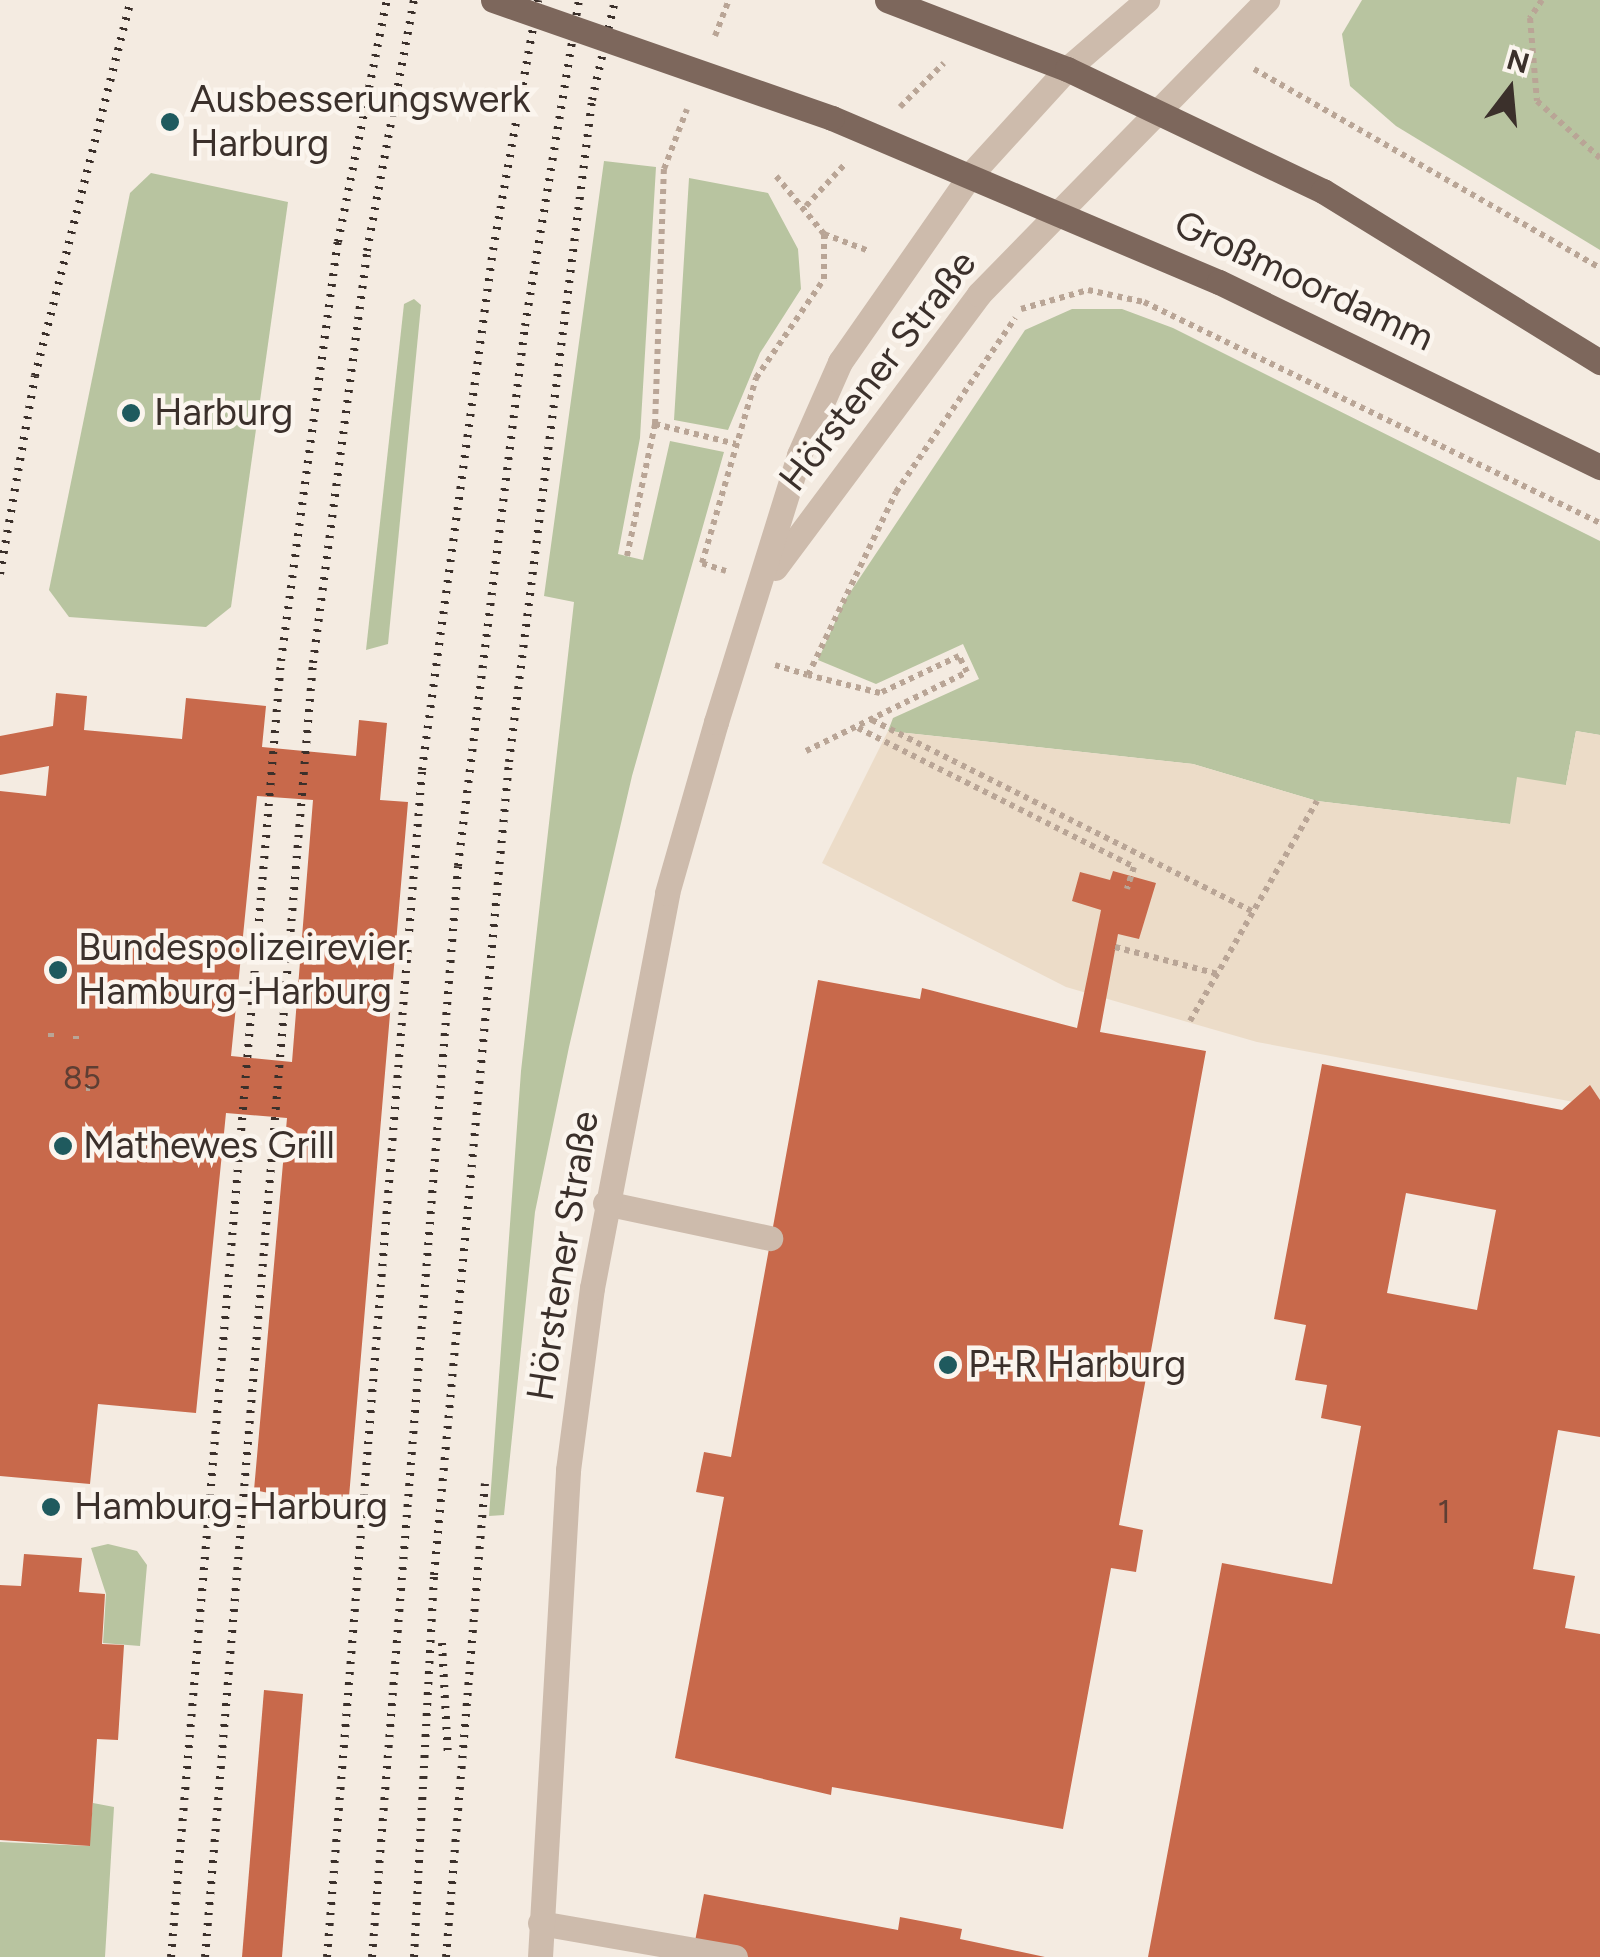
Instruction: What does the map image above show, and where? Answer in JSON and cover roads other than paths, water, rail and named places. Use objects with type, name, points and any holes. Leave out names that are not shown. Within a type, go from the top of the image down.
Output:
[{"type":"main road","name":"Großmoordamm","points":[[493,0],[832,118],[1060,211],[1600,467]]},
{"type":"main road","name":"Großmoordamm","points":[[887,0],[1067,69],[1323,191],[1600,362]]},
{"type":"street","name":"Hörstener Straße","points":[[540,1957],[568,1470],[605,1203],[667,893],[799,455],[840,362],[971,174],[1067,69],[1147,0]]},
{"type":"street","name":"Hörstener Straße","points":[[763,584],[900,391],[1060,211],[1268,0]]},
{"type":"street","points":[[605,1203],[770,1238]]},
{"type":"street","points":[[540,1923],[734,1957]]},
{"type":"railway","points":[[0,574],[35,376],[131,0]]},
{"type":"railway","points":[[171,1957],[281,661],[338,242],[387,0]]},
{"type":"railway","points":[[205,1957],[313,663],[367,251],[414,0]]},
{"type":"railway","points":[[327,1957],[422,770],[493,250],[538,0]]},
{"type":"railway","points":[[372,1957],[458,866],[525,326],[579,0]]},
{"type":"railway","points":[[414,1957],[434,1575],[509,762],[592,100],[615,0]]},
{"type":"railway","points":[[446,1957],[485,1484]]},
{"type":"railway","points":[[442,1643],[448,1758]]},
{"type":"place","name":"Ausbesserungswerk Harburg","points":[[170,122]]},
{"type":"place","name":"Harburg","points":[[131,413]]},
{"type":"place","name":"Bundespolizeirevier Hamburg-Harburg","points":[[58,970]]},
{"type":"place","name":"Mathewes Grill","points":[[63,1146]]},
{"type":"place","name":"P+R Harburg","points":[[948,1365]]},
{"type":"place","name":"Hamburg-Harburg","points":[[51,1507]]}]
